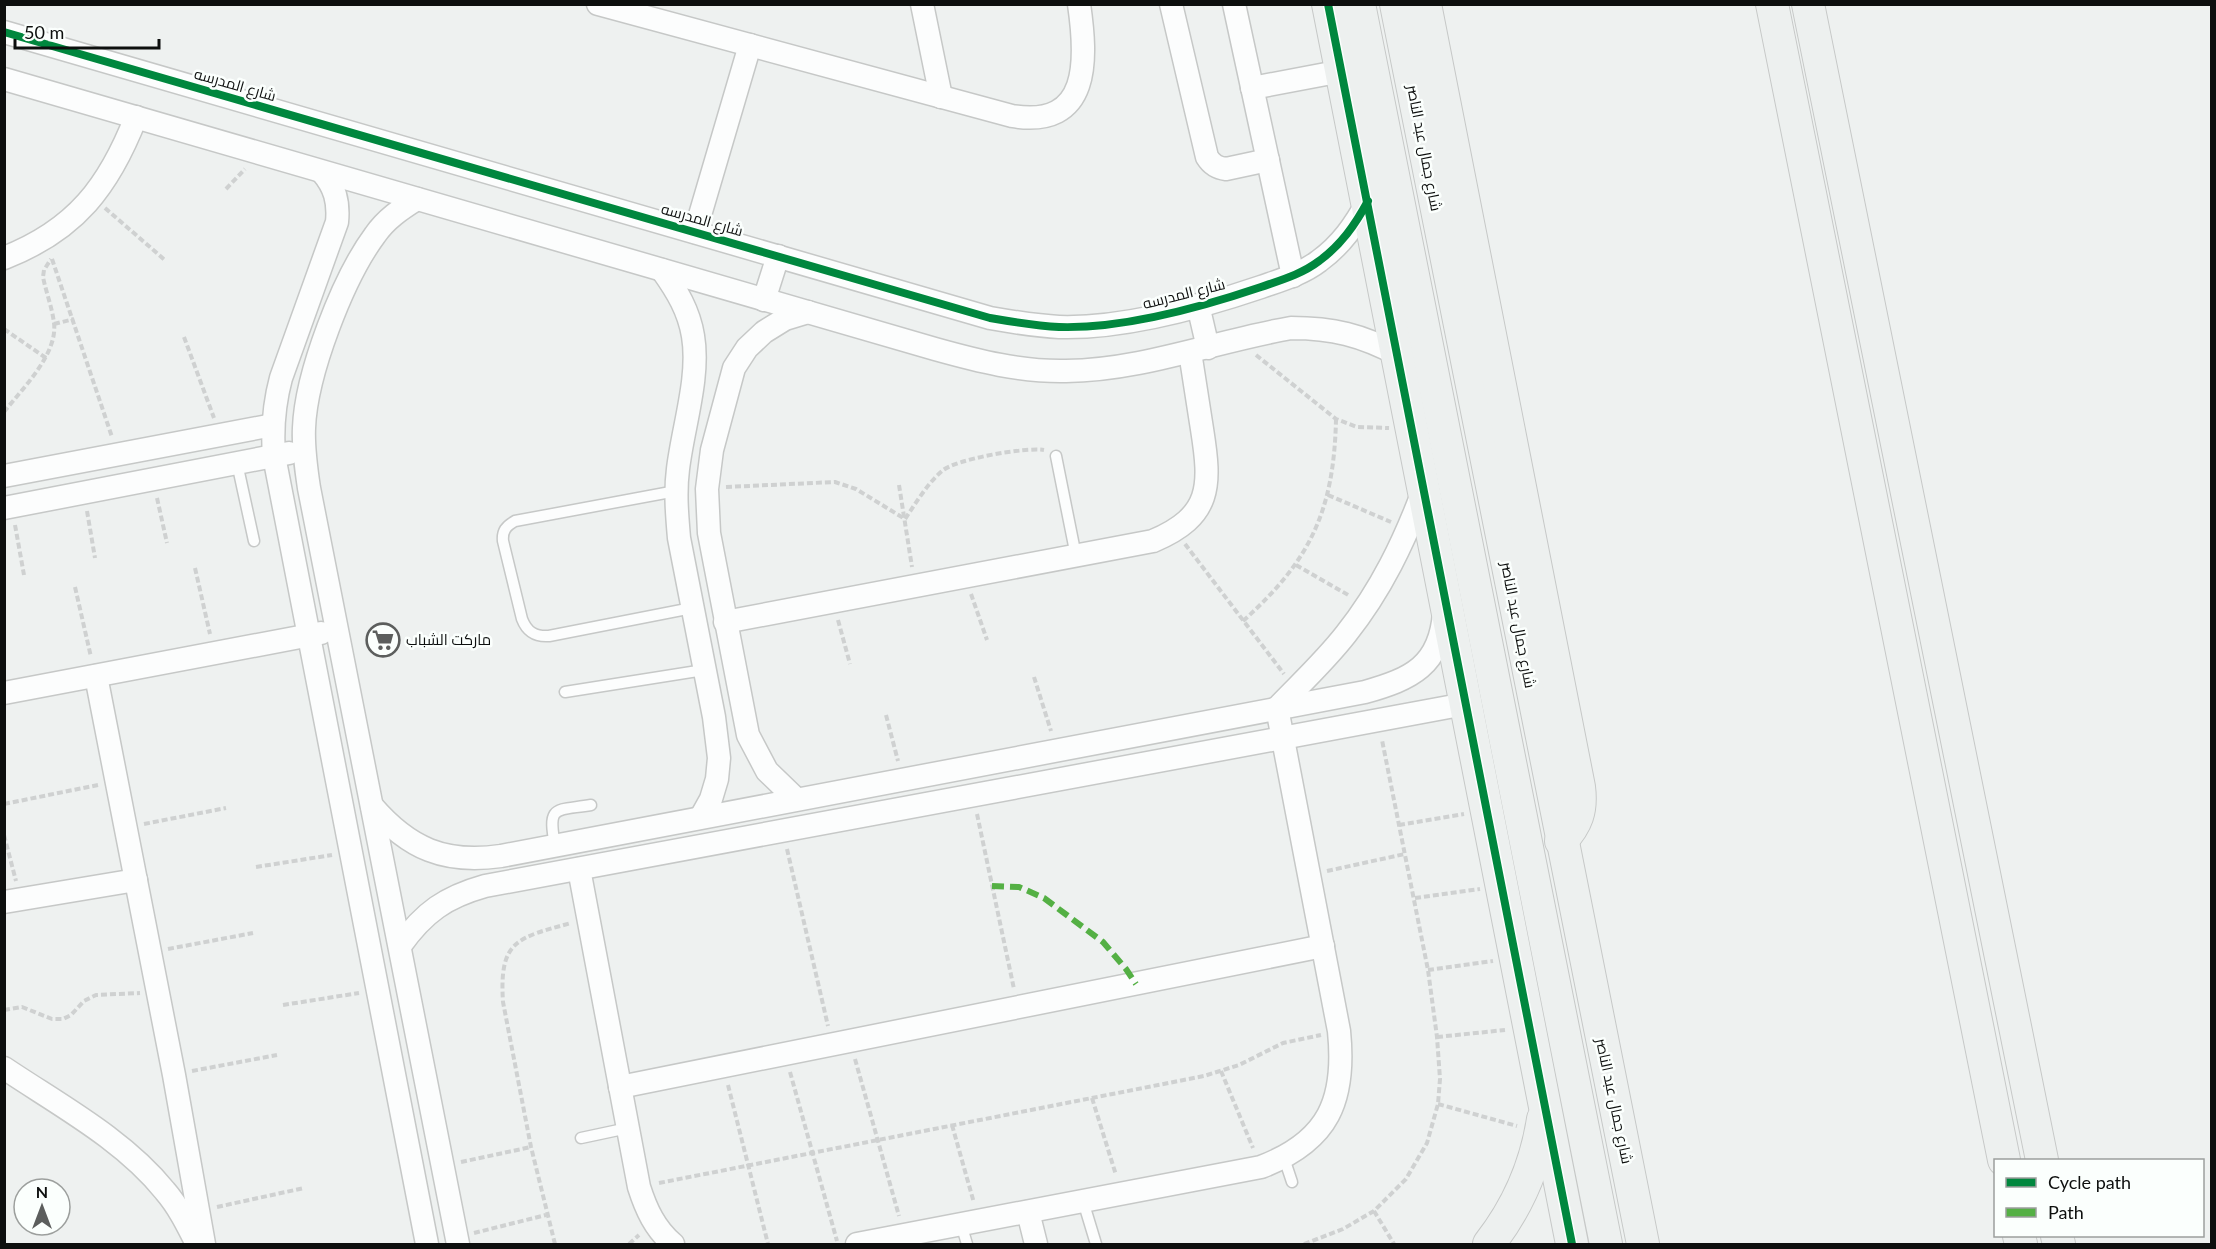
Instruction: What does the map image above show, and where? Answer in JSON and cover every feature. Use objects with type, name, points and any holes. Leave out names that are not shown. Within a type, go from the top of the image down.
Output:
[{"type":"main road","points":[[1328,4],[1425,484],[1465,704],[1530,1027],[1543,1120],[1572,1245]]},
{"type":"main road","points":[[1359,4],[1606,1245]]},
{"type":"main road","name":"شارع جمال عبد الناصر","points":[[1396,4],[1480,356],[1561,841],[1643,1245]]},
{"type":"main road","points":[[1425,4],[1480,356]]},
{"type":"main road","points":[[1772,4],[2004,1159]]},
{"type":"main road","points":[[1808,4],[2042,1159]]},
{"type":"main road","points":[[1966,968],[2002,960]]},
{"type":"main road","points":[[1563,1029],[1564,1019],[1570,1013],[1578,1010],[1595,1010]]},
{"type":"main road","points":[[1489,1245],[1513,1209],[1530,1172],[1543,1120]]},
{"type":"street","points":[[598,4],[941,98],[1029,119],[1047,116],[1063,107],[1075,94],[1082,78],[1084,39],[1079,4]]},
{"type":"street","points":[[922,4],[941,98]]},
{"type":"street","points":[[1171,4],[1210,163],[1220,169],[1226,169],[1268,160]]},
{"type":"street","points":[[1234,4],[1293,276]]},
{"type":"street","name":"شارع المدرسه","points":[[4,32],[990,318],[1029,325],[1089,327],[1145,318],[1235,296],[1293,276],[1317,263],[1338,246],[1355,225],[1368,201]]},
{"type":"street","points":[[695,232],[750,45]]},
{"type":"street","points":[[1252,88],[1342,71]]},
{"type":"street","points":[[4,79],[764,300],[1002,366],[1065,371],[1118,367],[1291,328],[1319,328],[1347,333],[1374,342],[1399,355]]},
{"type":"street","points":[[4,258],[38,243],[67,223],[93,198],[110,174],[136,117]]},
{"type":"street","points":[[322,172],[331,182],[336,195],[339,208],[337,222],[281,378],[275,401],[274,456],[426,1245]]},
{"type":"street","points":[[417,199],[393,215],[374,236],[345,289],[329,327],[310,387],[305,418],[304,450],[309,488],[457,1241]]},
{"type":"street","points":[[764,300],[778,256]]},
{"type":"street","points":[[662,270],[677,291],[684,306],[693,338],[694,362],[676,491],[679,538],[714,717],[719,758],[714,789],[701,817]]},
{"type":"street","points":[[725,622],[1153,541],[1175,532],[1190,520],[1202,501],[1208,478],[1198,305]]},
{"type":"street","points":[[796,799],[767,771],[748,735],[709,533],[707,489],[712,450],[734,368],[747,348],[764,332],[785,320],[807,312]]},
{"type":"street","points":[[4,476],[273,425]]},
{"type":"street","points":[[8,507],[304,450]]},
{"type":"street","points":[[1277,708],[1345,635],[1367,606],[1409,530],[1425,484]]},
{"type":"street","points":[[372,806],[388,825],[407,840],[429,851],[453,857],[477,859],[1365,692],[1409,677],[1426,663],[1437,648],[1443,628],[1445,594]]},
{"type":"street","points":[[4,693],[338,630]]},
{"type":"street","points":[[96,676],[174,1075],[204,1245]]},
{"type":"street","points":[[400,946],[412,928],[428,913],[445,901],[465,892],[1465,704]]},
{"type":"street","points":[[857,1245],[904,1235],[969,1230],[1028,1212],[1261,1167],[1284,1158],[1305,1144],[1321,1126],[1334,1104],[1340,1081],[1339,1031],[1277,708]]},
{"type":"street","points":[[501,855],[499,873],[507,883]]},
{"type":"street","points":[[579,869],[639,1187],[644,1205],[653,1222],[673,1245]]},
{"type":"street","points":[[13,901],[136,880]]},
{"type":"street","points":[[620,1087],[1323,946]]},
{"type":"street","points":[[4,1068],[103,1134],[147,1171],[182,1215],[197,1245]]},
{"type":"street","points":[[1028,1212],[1036,1245]]},
{"type":"lane","points":[[1056,456],[1076,556]]},
{"type":"lane","points":[[237,463],[254,542]]},
{"type":"lane","points":[[676,491],[515,521],[506,527],[503,542],[522,619],[525,626],[535,635],[549,636],[692,609]]},
{"type":"lane","points":[[565,692],[704,670]]},
{"type":"lane","points":[[555,845],[550,823],[554,813],[591,804]]},
{"type":"lane","points":[[581,1137],[628,1128]]},
{"type":"lane","points":[[1284,1158],[1292,1182]]},
{"type":"lane","points":[[1083,1201],[1096,1245]]},
{"type":"path","points":[[93,198],[166,261]]},
{"type":"path","points":[[4,412],[46,358],[53,341],[54,324],[43,277],[46,265],[62,240],[67,223]]},
{"type":"path","points":[[52,258],[117,454]]},
{"type":"path","points":[[54,324],[74,319]]},
{"type":"path","points":[[4,329],[46,358]]},
{"type":"path","points":[[184,337],[220,435]]},
{"type":"path","points":[[1236,340],[1336,419],[1366,428],[1413,427]]},
{"type":"path","points":[[1243,621],[1272,594],[1296,565],[1315,531],[1328,495],[1335,457],[1336,419]]},
{"type":"path","points":[[904,519],[942,470],[953,464],[1034,449],[1056,456]]},
{"type":"path","points":[[154,479],[167,543]]},
{"type":"path","points":[[707,489],[835,482],[856,489],[904,519]]},
{"type":"path","points":[[899,485],[915,586]]},
{"type":"path","points":[[83,493],[95,558]]},
{"type":"path","points":[[1328,495],[1409,530]]},
{"type":"path","points":[[8,507],[24,575]]},
{"type":"path","points":[[1175,532],[1295,689]]},
{"type":"path","points":[[1296,565],[1367,606]]},
{"type":"path","points":[[195,568],[214,653]]},
{"type":"path","points":[[965,577],[987,640]]},
{"type":"path","points":[[75,587],[96,676]]},
{"type":"path","points":[[833,602],[850,664]]},
{"type":"path","points":[[1034,677],[1057,750]]},
{"type":"path","points":[[886,715],[902,779]]},
{"type":"path","points":[[1304,1245],[1342,1229],[1374,1211],[1406,1179],[1427,1143],[1438,1104],[1440,1079],[1437,1037],[1428,970],[1378,720]]},
{"type":"path","points":[[4,804],[117,782]]},
{"type":"path","points":[[973,796],[1018,1007]]},
{"type":"path","points":[[126,828],[226,808]]},
{"type":"path","points":[[1400,825],[1486,810]]},
{"type":"path","points":[[782,831],[841,1043],[878,1140],[904,1235]]},
{"type":"path","points":[[4,835],[13,901]]},
{"type":"path","points":[[256,867],[350,852]]},
{"type":"path","points":[[1309,875],[1405,854]]},
{"type":"path","points":[[1415,898],[1502,886]]},
{"type":"path","points":[[555,1245],[531,1147],[503,1002],[501,979],[507,953],[516,943],[532,934],[589,918]]},
{"type":"path","points":[[150,953],[253,933]]},
{"type":"path","points":[[1428,970],[1516,958]]},
{"type":"path","points":[[283,1005],[377,991]]},
{"type":"path","points":[[4,1010],[22,1007],[52,1019],[63,1019],[96,995],[158,992]]},
{"type":"path","points":[[1437,1037],[1530,1027]]},
{"type":"path","points":[[639,1187],[1221,1071],[1283,1043],[1339,1031]]},
{"type":"path","points":[[785,1054],[838,1245]]},
{"type":"path","points":[[174,1075],[277,1055]]},
{"type":"path","points":[[723,1066],[768,1245]]},
{"type":"path","points":[[1221,1071],[1261,1167]]},
{"type":"path","points":[[1092,1098],[1122,1193]]},
{"type":"path","points":[[1438,1104],[1543,1120]]},
{"type":"path","points":[[952,1125],[969,1230]]},
{"type":"path","points":[[443,1166],[531,1147]]},
{"type":"path","points":[[198,1211],[304,1188]]},
{"type":"path","points":[[1374,1211],[1394,1245]]},
{"type":"path","points":[[457,1241],[546,1215]]},
{"type":"marked path","points":[[992,886],[1019,887],[1044,898],[1103,942],[1136,984]]},
{"type":"cycle path","points":[[1328,4],[1572,1244]]},
{"type":"cycle path","points":[[4,32],[990,318],[1033,325],[1084,327],[1135,321],[1237,295],[1284,279],[1312,266],[1327,255],[1353,226],[1368,201]]},
{"type":"place","name":"ماركت الشباب","points":[[383,640]]}]
